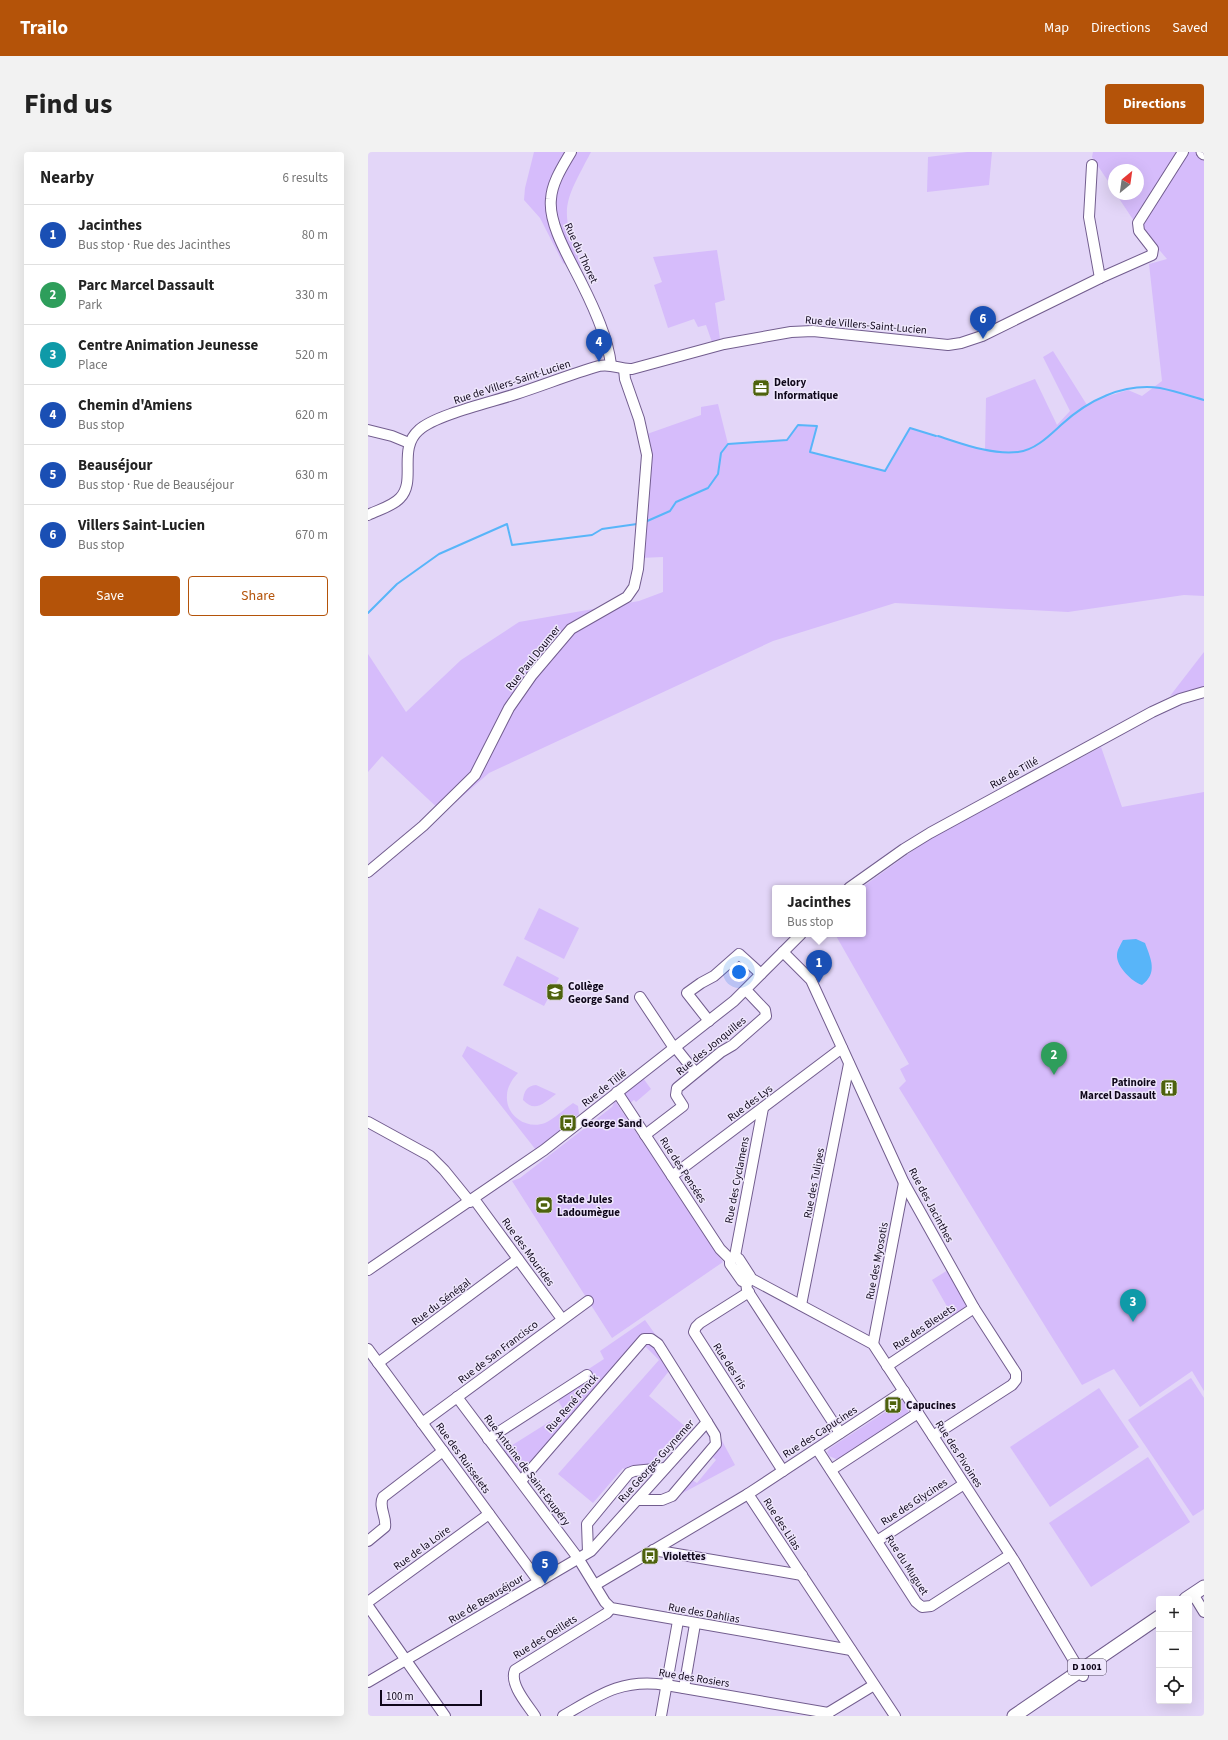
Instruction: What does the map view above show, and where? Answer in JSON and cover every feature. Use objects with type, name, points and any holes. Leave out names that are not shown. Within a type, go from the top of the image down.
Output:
[{"type":"main road","points":[[1194,1598],[1204,1587]]},
{"type":"main road","name":"D 1001","points":[[1023,1716],[1156,1619]]},
{"type":"main road","name":"D 1001","points":[[1014,1716],[1156,1627]]},
{"type":"street","name":"Rue du Thoret","points":[[571,152],[552,188],[550,203],[551,212],[565,248],[597,319],[607,347],[611,365]]},
{"type":"street","name":"Rue de Villers-Saint-Lucien","points":[[409,443],[419,429],[440,419],[596,367],[611,365],[624,369],[637,369],[724,344],[797,331],[813,331],[944,345],[956,344],[985,334],[1100,278],[1147,258],[1154,253],[1152,247],[1140,230],[1138,223],[1182,154]]},
{"type":"street","points":[[1092,165],[1089,217],[1100,278]]},
{"type":"street","name":"Rue Paul Doumer","points":[[368,872],[423,826],[475,775],[514,701],[532,675],[570,631],[624,599],[634,587],[638,569],[647,455],[640,419],[625,379],[624,369]]},
{"type":"street","points":[[368,430],[392,436],[409,443],[406,484],[402,496],[396,501],[368,515]]},
{"type":"street","name":"Rue de Tillé","points":[[853,885],[904,849],[930,833],[1152,712],[1180,699],[1201,693]]},
{"type":"street","name":"Rue de Tillé","points":[[369,1266],[472,1200],[535,1157],[709,1021],[746,990],[798,937]]},
{"type":"street","name":"Rue des Jacinthes","points":[[783,952],[811,980],[904,1183],[974,1308],[1015,1370],[1017,1378],[1012,1385],[933,1436]]},
{"type":"street","points":[[709,1021],[687,993],[701,982],[714,976],[739,954],[761,974]]},
{"type":"street","name":"Rue des Jonquilles","points":[[645,1135],[683,1106],[676,1095],[676,1090],[695,1072],[720,1052],[732,1045],[766,1016],[765,1010],[746,990]]},
{"type":"street","points":[[640,997],[675,1047],[695,1072]]},
{"type":"street","name":"Rue des Lys","points":[[672,1176],[842,1048]]},
{"type":"street","name":"Rue des Tulipes","points":[[801,1305],[849,1064]]},
{"type":"street","name":"Rue des Pensées","points":[[617,1092],[720,1249],[732,1258],[730,1264],[740,1279],[748,1284],[840,1433]]},
{"type":"street","name":"Rue des Cyclamens","points":[[732,1258],[763,1108]]},
{"type":"street","name":"Rue des Mourides","points":[[368,1122],[430,1156],[444,1170],[472,1200],[562,1319]]},
{"type":"street","name":"Rue des Myosotis","points":[[873,1344],[904,1183]]},
{"type":"street","name":"Rue du Sénégal","points":[[378,1363],[518,1259]]},
{"type":"street","name":"Rue des Pivoines","points":[[748,1284],[801,1305],[873,1344],[1010,1555],[1082,1673]]},
{"type":"street","name":"Rue des Iris","points":[[748,1284],[700,1323],[694,1332],[783,1471]]},
{"type":"street","name":"Rue de San Francisco","points":[[422,1423],[562,1319],[588,1302]]},
{"type":"street","name":"Rue des Bleuets","points":[[887,1366],[974,1308]]},
{"type":"street","name":"Rue Georges Guynemer","points":[[578,1558],[599,1543],[707,1422],[658,1344],[649,1339],[642,1340]]},
{"type":"street","name":"Rue René Fonck","points":[[520,1481],[642,1340]]},
{"type":"street","name":"Rue des Ruisselets","points":[[368,1349],[539,1582]]},
{"type":"street","points":[[488,1439],[587,1375]]},
{"type":"street","name":"Rue des Capucines","points":[[748,1494],[904,1391]]},
{"type":"street","name":"Rue Antoine de Saint-Exupéry","points":[[457,1397],[578,1558]]},
{"type":"street","points":[[831,1470],[918,1413]]},
{"type":"street","points":[[637,1500],[666,1499],[677,1491],[716,1444],[715,1435],[707,1422]]},
{"type":"street","name":"Rue du Muguet","points":[[817,1449],[916,1602],[924,1608],[931,1606],[1010,1555]]},
{"type":"street","points":[[368,1541],[385,1527],[386,1522],[381,1505],[383,1497],[443,1451]]},
{"type":"street","points":[[588,1552],[587,1524],[629,1473],[634,1471],[665,1468]]},
{"type":"street","name":"Rue des Glycines","points":[[877,1541],[964,1484]]},
{"type":"street","name":"Rue des Lilas","points":[[595,1585],[748,1494],[895,1716]]},
{"type":"street","name":"Rue de la Loire","points":[[368,1602],[489,1514]]},
{"type":"street","points":[[653,1550],[802,1575]]},
{"type":"street","points":[[578,1558],[611,1608]]},
{"type":"street","name":"Rue de Beauséjour","points":[[368,1682],[578,1558]]},
{"type":"street","points":[[1194,1598],[1204,1612]]},
{"type":"street","points":[[368,1606],[445,1716]]},
{"type":"street","name":"Rue des Dahlias","points":[[611,1608],[695,1624],[852,1650]]},
{"type":"street","name":"Rue des Oeillets","points":[[535,1716],[513,1680],[515,1670],[607,1613],[611,1608]]},
{"type":"street","points":[[661,1716],[678,1621]]},
{"type":"street","points":[[684,1688],[695,1624]]},
{"type":"street","name":"Rue des Rosiers","points":[[563,1716],[601,1694],[618,1687],[634,1683],[666,1685],[826,1714]]},
{"type":"street","points":[[826,1714],[874,1685]]},
{"type":"shaded area","points":[[534,152],[569,152],[547,210],[566,265],[563,263],[540,218],[524,200],[525,188]]},
{"type":"shaded area","points":[[575,152],[591,152],[575,184],[567,207],[569,231],[581,265],[576,267],[554,212],[557,186]]},
{"type":"shaded area","points":[[967,152],[992,152],[989,185],[927,192],[928,157]]},
{"type":"shaded area","points":[[1093,152],[1198,152],[1204,158],[1204,596],[1184,595],[1068,612],[895,603],[773,641],[489,773],[443,813],[382,756],[368,772],[368,654],[406,712],[461,660],[519,622],[639,601],[663,592],[663,557],[640,558],[647,434],[701,415],[701,407],[718,404],[728,444],[786,440],[798,425],[817,426],[810,452],[885,471],[910,428],[985,450],[986,398],[1035,379],[1057,425],[1070,411],[1043,357],[1053,351],[1087,405],[1105,397],[1128,390],[1142,396],[1162,381],[1149,264],[1167,259],[1132,218],[1120,200],[1144,200],[1144,164],[1108,164],[1108,181],[1092,157]]},
{"type":"shaded area","points":[[717,250],[725,300],[715,303],[720,339],[712,342],[706,325],[698,327],[694,319],[668,328],[654,285],[662,282],[653,257]]},
{"type":"shaded area","points":[[1204,652],[1204,688],[1170,696]]},
{"type":"shaded area","points":[[1101,747],[1122,807],[1204,792],[1204,1391],[1192,1371],[1140,1407],[1114,1369],[1082,1385],[899,1088],[906,1081],[900,1069],[909,1064],[837,937],[866,937],[865,885],[929,839]]},
{"type":"shaded area","points":[[539,908],[579,928],[564,959],[524,939]]},
{"type":"shaded area","points":[[517,956],[559,978],[544,1006],[503,985]]},
{"type":"shaded area","points":[[467,1046],[518,1073],[514,1077],[508,1089],[507,1102],[509,1109],[518,1119],[531,1124],[538,1125],[545,1123],[573,1103],[578,1106],[579,1114],[536,1150],[462,1056]]},
{"type":"shaded area","points":[[643,1078],[651,1089],[636,1102],[634,1100],[629,1104],[622,1095]]},
{"type":"shaded area","points":[[536,1085],[556,1094],[540,1105],[532,1106],[527,1104],[523,1100],[525,1092],[528,1088]]},
{"type":"shaded area","points":[[615,1101],[723,1262],[612,1338],[512,1181],[520,1178],[612,1107]]},
{"type":"shaded area","points":[[948,1270],[966,1302],[965,1308],[953,1317],[932,1280]]},
{"type":"shaded area","points":[[645,1320],[655,1334],[647,1333],[639,1337],[521,1472],[503,1451],[565,1412],[557,1399],[591,1378],[587,1370],[604,1359],[600,1351]]},
{"type":"shaded area","points":[[648,1343],[653,1345],[669,1371],[649,1396],[687,1428],[652,1466],[627,1472],[623,1468],[593,1503],[558,1474],[659,1360],[645,1346]]},
{"type":"shaded area","points":[[1191,1378],[1204,1398],[1204,1509],[1193,1516],[1128,1420]]},
{"type":"shaded area","points":[[1099,1388],[1139,1447],[1050,1507],[1010,1447]]},
{"type":"shaded area","points":[[902,1401],[909,1407],[907,1416],[840,1458],[836,1459],[829,1456],[827,1452],[830,1448]]},
{"type":"shaded area","points":[[721,1439],[735,1465],[679,1495],[692,1480],[697,1483],[716,1460],[712,1456],[718,1448]]},
{"type":"shaded area","points":[[1148,1457],[1190,1522],[1091,1587],[1049,1523]]},
{"type":"water","points":[[1136,939],[1145,943],[1152,966],[1150,976],[1142,985],[1134,981],[1125,973],[1117,959],[1118,951],[1123,940]]},
{"type":"waterway","points":[[938,436],[987,450],[1008,453],[1018,452],[1024,451],[1041,442],[1071,416],[1094,401],[1120,391],[1146,387],[1160,388],[1204,400]]},
{"type":"waterway","points":[[645,522],[670,511],[676,502],[708,488],[718,474],[721,453],[728,444],[787,440],[798,425],[817,426],[810,452],[885,471],[910,428],[936,436]]},
{"type":"waterway","points":[[368,613],[397,584],[439,554],[507,524],[512,545],[592,535],[602,529],[637,524]]},
{"type":"place","name":"Villers Saint-Lucien","points":[[983,339]]},
{"type":"place","name":"Chemin d'Amiens","points":[[599,362]]},
{"type":"place","name":"Delory Informatique","points":[[761,388]]},
{"type":"place","name":"Jacinthes","points":[[819,983]]},
{"type":"place","name":"Collège George Sand","points":[[555,992]]},
{"type":"place","name":"Parc Marcel Dassault","points":[[1054,1075]]},
{"type":"place","name":"Patinoire Marcel Dassault","points":[[1169,1088]]},
{"type":"place","name":"George Sand","points":[[568,1123]]},
{"type":"place","name":"Stade Jules Ladoumègue","points":[[544,1205]]},
{"type":"place","name":"Centre Animation Jeunesse","points":[[1133,1322]]},
{"type":"place","name":"Capucines","points":[[893,1405]]},
{"type":"place","name":"Violettes","points":[[650,1556]]},
{"type":"place","name":"Beauséjour","points":[[545,1584]]}]
